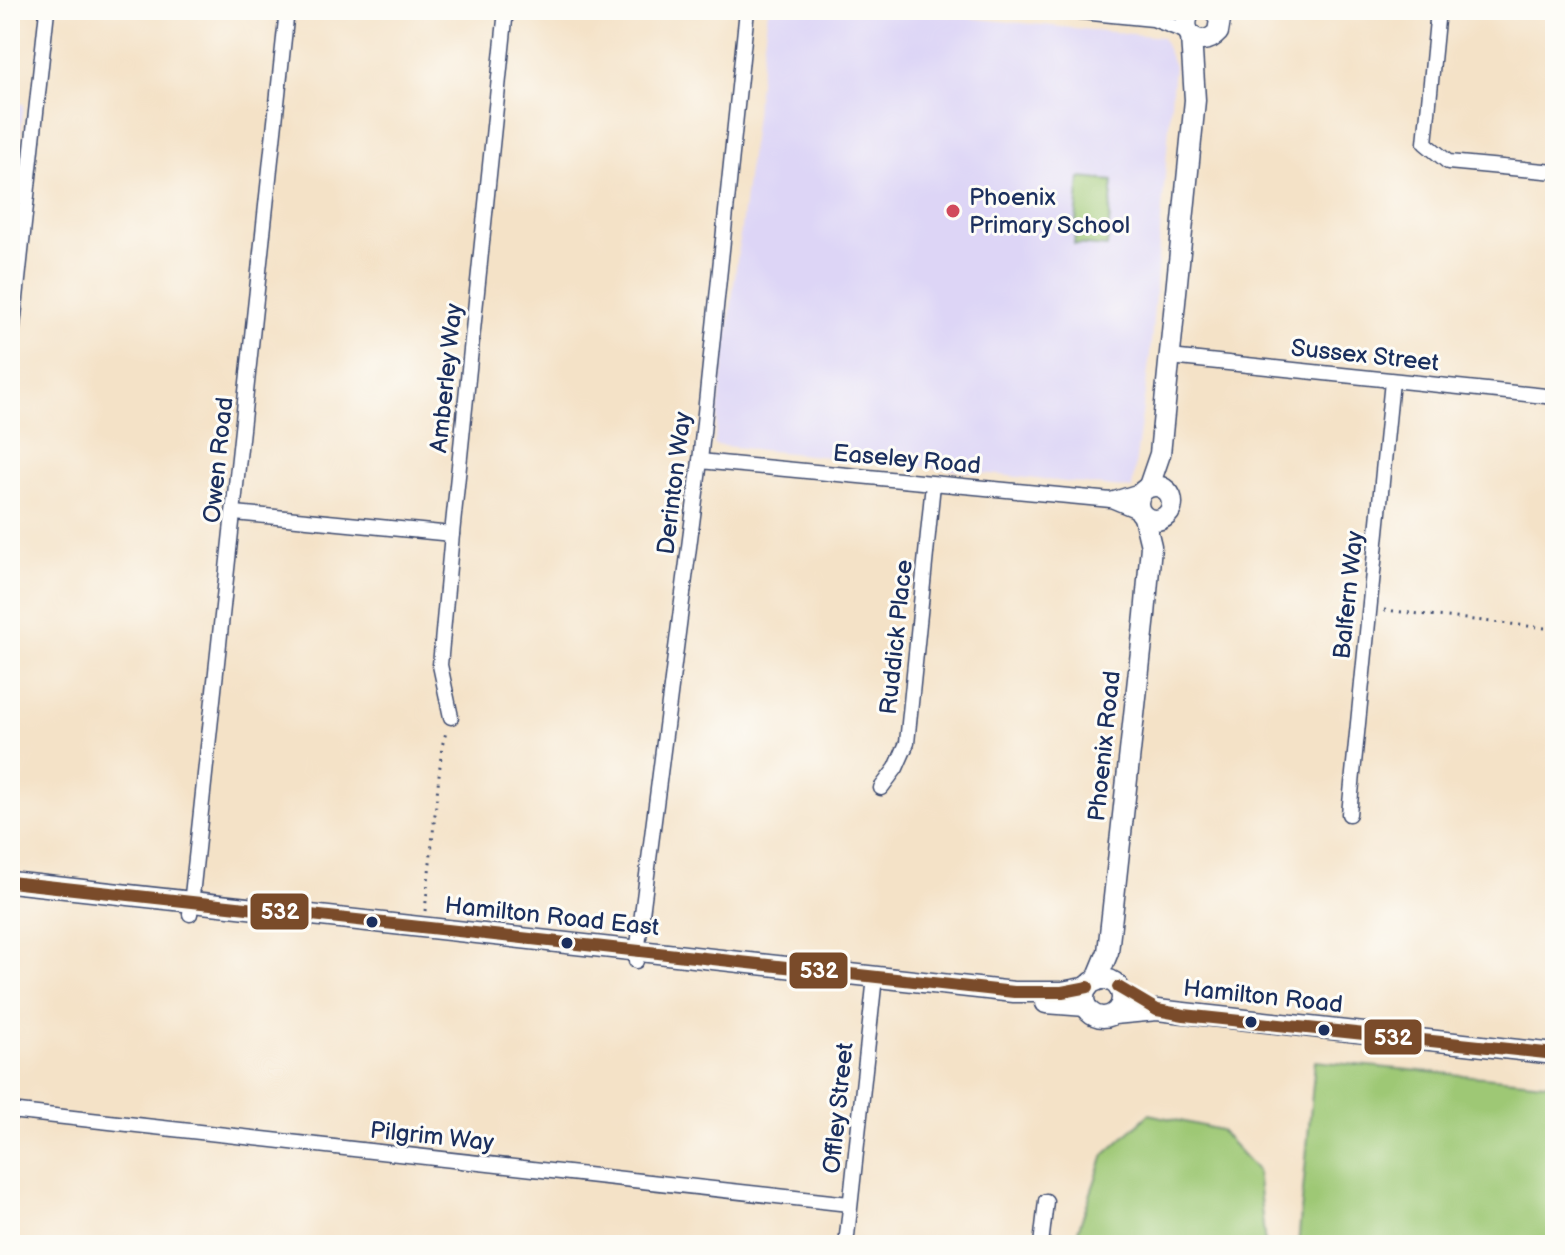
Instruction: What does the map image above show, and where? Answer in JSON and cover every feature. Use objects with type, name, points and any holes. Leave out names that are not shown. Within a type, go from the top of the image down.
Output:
[{"type":"main road","points":[[1195,100],[1213,37],[1220,26],[1214,10]]},
{"type":"main road","points":[[1190,23],[1201,41],[1213,37]]},
{"type":"main road","points":[[1153,489],[1172,498],[1172,505],[1166,517],[1153,521],[1142,515],[1138,502],[1153,489],[1160,454],[1195,100],[1190,23]]},
{"type":"main road","name":"Phoenix Road","points":[[1142,515],[1151,546]]},
{"type":"main road","name":"Phoenix Road","points":[[1114,1014],[1121,1004],[1100,989],[1108,952],[1151,546],[1166,517]]},
{"type":"main road","name":"Hamilton Road East","points":[[10,882],[191,909]]},
{"type":"main road","name":"Hamilton Road East","points":[[10,894],[191,909],[637,956],[1027,1002],[1100,989]]},
{"type":"main road","points":[[1100,989],[1098,1017],[1114,1014]]},
{"type":"main road","name":"Hamilton Road","points":[[1100,989],[1157,1010]]},
{"type":"main road","name":"Hamilton Road","points":[[1114,1014],[1157,1010],[1555,1054]]},
{"type":"street","points":[[10,354],[47,10]]},
{"type":"street","name":"Owen Road","points":[[191,909],[287,10]]},
{"type":"street","name":"Amberley Way","points":[[451,717],[440,665],[506,10]]},
{"type":"street","name":"Derinton Way","points":[[637,956],[700,461],[747,10]]},
{"type":"street","points":[[1061,10],[1190,23]]},
{"type":"street","points":[[1438,10],[1425,143],[1448,162],[1555,172]]},
{"type":"street","name":"Sussex Street","points":[[1170,357],[1555,397]]},
{"type":"street","name":"Balfern Way","points":[[1349,814],[1392,381]]},
{"type":"street","name":"Easeley Road","points":[[700,461],[1111,500],[1153,489]]},
{"type":"street","name":"Ruddick Place","points":[[881,788],[896,768],[907,743],[933,484]]},
{"type":"street","name":"Easeley Road","points":[[1111,500],[1142,515]]},
{"type":"street","points":[[235,513],[452,534]]},
{"type":"street","name":"Offley Street","points":[[846,1245],[874,982]]},
{"type":"street","name":"Pilgrim Way","points":[[10,1111],[849,1204]]},
{"type":"street","points":[[1041,1245],[1046,1201]]},
{"type":"path","points":[[1368,608],[1555,629]]},
{"type":"path","points":[[424,921],[442,746],[451,717]]},
{"type":"shaded area","name":"Phoenix Primary School","points":[[768,10],[890,10],[1162,37],[1174,66],[1150,355],[1132,489],[714,445]]},
{"type":"shaded area","points":[[10,102],[24,104],[10,236]]},
{"type":"green space","points":[[1080,178],[1113,181],[1107,247],[1074,244]]},
{"type":"green space","points":[[1315,1061],[1555,1084],[1554,1245],[1298,1245]]},
{"type":"green space","points":[[1149,1114],[1220,1130],[1257,1170],[1265,1245],[1073,1245],[1104,1155]]},
{"type":"transit line","name":"532","points":[[10,882],[1014,992],[1062,992],[1088,987]]},
{"type":"transit line","name":"532","points":[[1118,987],[1157,1010],[1184,1015],[1555,1054]]},
{"type":"place","name":"Phoenix Primary School","points":[[953,211]]}]
